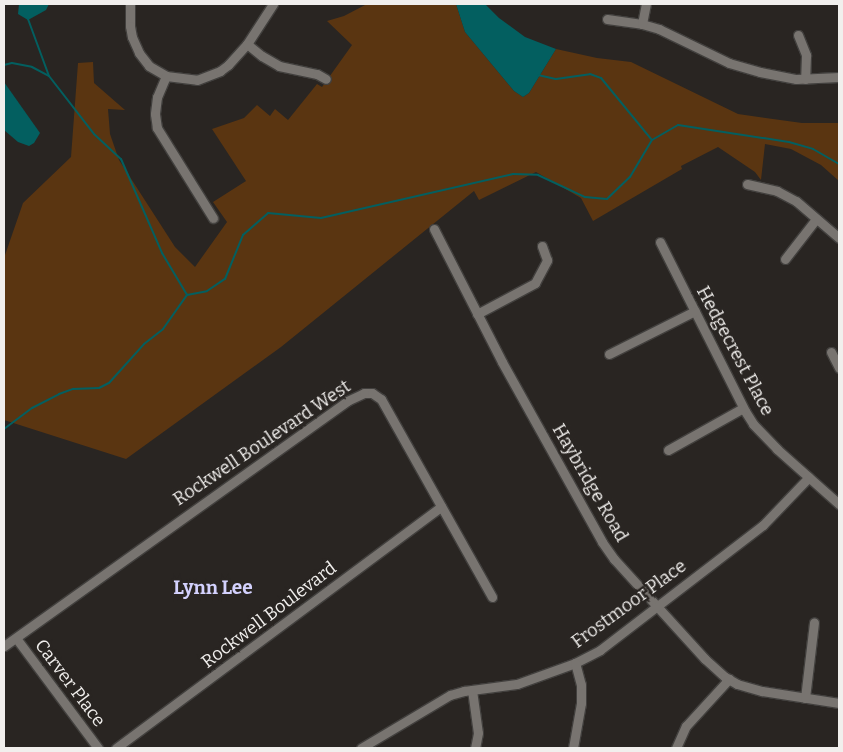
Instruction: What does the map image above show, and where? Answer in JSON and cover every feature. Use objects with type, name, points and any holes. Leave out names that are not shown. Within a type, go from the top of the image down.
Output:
[{"type":"street","points":[[130,4],[130,26],[139,53],[149,66],[166,76],[197,80],[209,76],[228,65],[247,44],[273,4]]},
{"type":"street","points":[[642,24],[646,4]]},
{"type":"street","points":[[606,19],[642,24],[659,29],[729,63],[760,72],[805,79],[839,78]]},
{"type":"street","points":[[798,35],[806,55],[805,79]]},
{"type":"street","points":[[247,44],[279,66],[316,74],[326,79]]},
{"type":"street","points":[[166,76],[156,106],[157,128],[213,218]]},
{"type":"street","points":[[747,184],[788,196],[839,238]]},
{"type":"street","points":[[786,259],[816,219]]},
{"type":"street","name":"Haybridge Road","points":[[434,229],[477,314],[602,542],[614,559],[705,660],[729,679],[755,690],[839,703]]},
{"type":"street","name":"Hedgecrest Place","points":[[660,242],[743,408],[767,440],[839,504]]},
{"type":"street","points":[[477,314],[535,283],[547,260],[542,246]]},
{"type":"street","points":[[609,354],[695,311]]},
{"type":"street","points":[[831,352],[839,368]]},
{"type":"street","name":"Rockwell Boulevard West","points":[[4,646],[339,406],[361,393],[372,393],[381,400],[492,597]]},
{"type":"street","points":[[668,450],[743,408]]},
{"type":"street","name":"Frostmoor Place","points":[[361,748],[450,696],[472,690],[517,684],[575,663],[600,650],[656,605],[763,526],[809,477]]},
{"type":"street","name":"Rockwell Boulevard","points":[[116,748],[441,507]]},
{"type":"street","points":[[804,698],[814,623]]},
{"type":"street","name":"Carver Place","points":[[16,638],[98,748]]},
{"type":"street","points":[[573,748],[581,703],[581,685],[575,663]]},
{"type":"street","points":[[676,748],[686,726],[729,679]]},
{"type":"street","points":[[472,690],[478,733],[475,748]]},
{"type":"shaded area","points":[[367,4],[456,4],[465,32],[514,91],[523,97],[529,93],[556,49],[597,58],[631,62],[738,114],[802,123],[839,123],[839,181],[821,165],[791,149],[765,144],[761,180],[755,172],[718,147],[681,166],[682,169],[593,221],[581,198],[536,172],[479,200],[474,191],[281,347],[126,459],[4,420],[4,258],[23,203],[71,157],[78,63],[93,62],[94,83],[125,110],[108,109],[110,134],[119,160],[175,247],[195,267],[227,222],[213,202],[246,181],[212,129],[244,118],[257,105],[270,116],[275,109],[288,120],[317,84],[322,87],[352,45],[327,21],[344,16]]},
{"type":"water","points":[[19,4],[49,4],[46,10],[28,20],[18,14]]},
{"type":"water","points":[[456,4],[485,4],[499,18],[525,37],[556,49],[529,93],[523,97],[514,91],[465,32]]},
{"type":"water","points":[[4,82],[40,133],[34,143],[29,146],[18,142],[4,130]]},
{"type":"waterway","points":[[28,19],[49,76],[94,134],[121,159],[162,253],[187,295]]},
{"type":"waterway","points":[[4,65],[12,63],[32,67],[49,76]]},
{"type":"waterway","points":[[538,75],[556,79],[590,74],[601,78],[652,140]]},
{"type":"waterway","points":[[4,429],[32,408],[59,394],[73,389],[99,388],[109,383],[144,344],[163,329],[187,295],[207,291],[225,279],[243,235],[268,213],[321,218],[513,174],[538,175],[585,197],[607,199],[630,177],[652,140],[678,125],[789,142],[813,149],[839,164]]},
{"type":"district","name":"Lynn Lee","points":[[213,588]]}]
